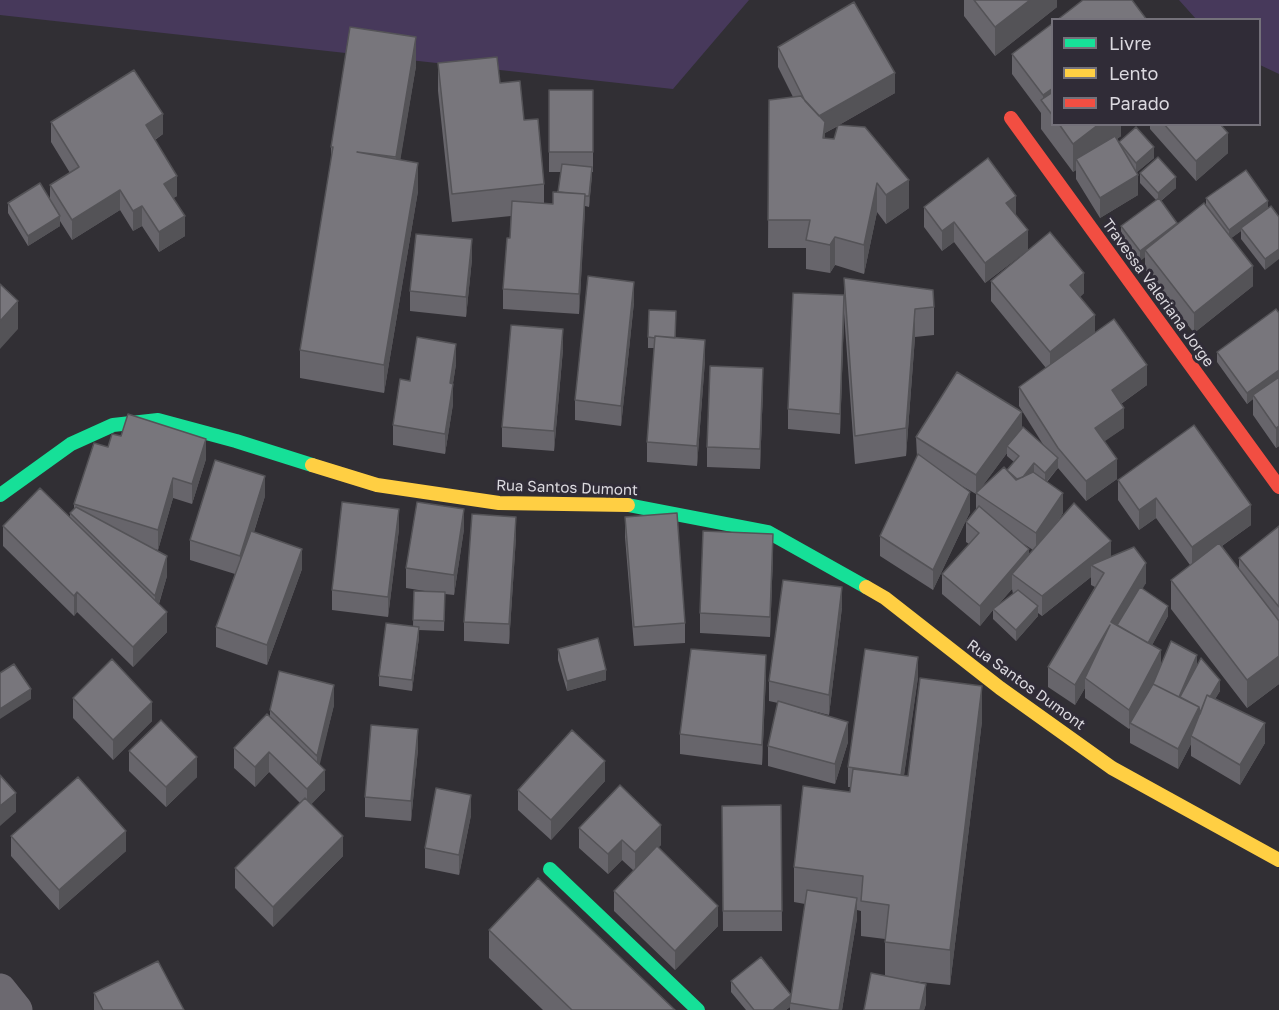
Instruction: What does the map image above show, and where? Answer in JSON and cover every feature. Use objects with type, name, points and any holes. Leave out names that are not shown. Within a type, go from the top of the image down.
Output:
[{"type":"main road","name":"Travessa Valeriana Jorge","points":[[1011,117],[1279,488]]},
{"type":"main road","name":"Rua Santos Dumont","points":[[0,495],[71,444],[113,425],[158,420],[236,441],[377,485],[499,503],[636,505],[768,532],[885,598],[1000,688],[1112,768],[1279,860]]},
{"type":"main road","points":[[550,869],[698,1010]]},
{"type":"street","points":[[0,990],[16,1010]]},
{"type":"shaded area","points":[[0,0],[749,0],[673,89],[0,15]]},
{"type":"shaded area","points":[[1179,0],[1279,0],[1279,74],[1261,65],[1261,18],[1195,18]]},
{"type":"building","points":[[974,0],[1030,0],[995,27]]},
{"type":"building","points":[[1083,0],[1132,0],[1146,18],[1060,18]]},
{"type":"building","points":[[854,2],[895,73],[819,116],[805,101],[778,47]]},
{"type":"building","points":[[1051,25],[1051,89],[1043,95],[1012,54]]},
{"type":"building","points":[[350,27],[416,37],[396,157],[357,152],[418,163],[384,365],[300,350]]},
{"type":"building","points":[[497,57],[500,83],[520,81],[524,120],[538,119],[544,184],[452,194],[438,63]]},
{"type":"building","points":[[134,70],[163,114],[146,125],[177,176],[164,184],[185,216],[159,232],[142,206],[133,211],[120,190],[72,220],[50,185],[79,167],[51,122]]},
{"type":"building","points":[[549,90],[593,90],[593,152],[549,152]]},
{"type":"building","points":[[1051,93],[1051,113],[1041,100]]},
{"type":"building","points":[[801,96],[825,122],[823,138],[834,139],[838,125],[865,127],[909,180],[886,195],[877,183],[864,245],[835,237],[830,245],[806,240],[810,220],[768,220],[769,100]]},
{"type":"building","points":[[1060,126],[1096,126],[1073,144]]},
{"type":"building","points":[[1166,126],[1222,126],[1228,133],[1196,161]]},
{"type":"building","points":[[1136,127],[1154,147],[1136,163],[1119,142]]},
{"type":"building","points":[[1115,136],[1138,175],[1100,198],[1076,159]]},
{"type":"building","points":[[1158,157],[1176,177],[1158,193],[1140,173]]},
{"type":"building","points":[[988,158],[1016,196],[1006,203],[1028,230],[985,263],[954,222],[942,231],[924,207]]},
{"type":"building","points":[[562,164],[592,167],[589,196],[558,192]]},
{"type":"building","points":[[1246,170],[1268,201],[1229,230],[1206,198]]},
{"type":"building","points":[[40,183],[60,216],[28,236],[8,203]]},
{"type":"building","points":[[553,192],[585,194],[579,294],[503,289],[512,201],[553,204]]},
{"type":"building","points":[[1159,198],[1177,223],[1140,251],[1121,226]]},
{"type":"building","points":[[1204,203],[1253,266],[1194,313],[1145,250]]},
{"type":"building","points":[[1271,206],[1279,217],[1279,249],[1265,259],[1241,228]]},
{"type":"building","points":[[1050,232],[1084,273],[1070,285],[1095,315],[1050,352],[991,281]]},
{"type":"building","points":[[416,234],[472,239],[466,297],[410,291]]},
{"type":"building","points":[[588,276],[634,282],[621,406],[575,400]]},
{"type":"building","points":[[844,278],[933,290],[934,307],[915,309],[906,428],[855,436]]},
{"type":"building","points":[[0,284],[18,301],[0,321]]},
{"type":"building","points":[[793,293],[844,295],[840,414],[788,409]]},
{"type":"building","points":[[1276,309],[1279,313],[1279,370],[1247,393],[1217,352]]},
{"type":"building","points":[[649,310],[676,311],[675,338],[648,337]]},
{"type":"building","points":[[1114,319],[1147,365],[1112,390],[1124,408],[1095,428],[1117,459],[1086,481],[1058,448],[1019,387]]},
{"type":"building","points":[[511,325],[563,329],[554,431],[502,427]]},
{"type":"building","points":[[655,336],[705,340],[697,446],[647,442]]},
{"type":"building","points":[[417,337],[456,344],[450,383],[453,384],[445,434],[393,425],[400,379],[410,381]]},
{"type":"building","points":[[710,366],[763,368],[760,449],[707,447]]},
{"type":"building","points":[[957,372],[1022,412],[976,475],[916,437]]},
{"type":"building","points":[[1279,377],[1279,426],[1276,428],[1253,395]]},
{"type":"building","points":[[128,414],[206,439],[192,484],[173,478],[158,530],[74,504],[94,443],[108,447],[112,434],[121,436]]},
{"type":"building","points":[[1194,425],[1251,505],[1192,547],[1156,498],[1139,510],[1118,480]]},
{"type":"building","points":[[1023,427],[1058,458],[1045,473],[1034,463],[1023,477],[1017,479],[1007,470],[1019,456],[1007,446]]},
{"type":"building","points":[[918,454],[970,492],[933,570],[880,536]]},
{"type":"building","points":[[215,460],[265,476],[240,556],[190,540]]},
{"type":"building","points":[[1004,467],[1016,480],[1033,472],[1063,493],[1036,533],[976,493]]},
{"type":"building","points":[[40,488],[167,612],[133,647],[77,592],[74,596],[3,526]]},
{"type":"building","points":[[342,502],[399,509],[388,597],[332,590]]},
{"type":"building","points":[[417,502],[464,509],[454,575],[406,568]]},
{"type":"building","points":[[1074,503],[1111,541],[1042,596],[1012,574]]},
{"type":"building","points":[[979,506],[1029,549],[980,606],[942,574],[979,533],[966,522]]},
{"type":"building","points":[[76,507],[167,556],[155,596],[70,513]]},
{"type":"building","points":[[677,513],[685,623],[634,627],[625,517]]},
{"type":"building","points":[[472,514],[516,517],[509,624],[464,622]]},
{"type":"building","points":[[1279,526],[1279,607],[1239,558]]},
{"type":"building","points":[[251,531],[302,549],[267,645],[216,627]]},
{"type":"building","points":[[703,531],[773,534],[770,617],[700,613]]},
{"type":"building","points":[[1219,543],[1279,621],[1279,656],[1247,680],[1171,580]]},
{"type":"building","points":[[1134,547],[1146,563],[1111,622],[1161,650],[1129,710],[1085,678],[1110,625],[1075,685],[1048,667],[1104,573],[1091,565]]},
{"type":"building","points":[[783,580],[842,587],[829,695],[769,681]]},
{"type":"building","points":[[1140,587],[1168,606],[1148,643],[1117,625]]},
{"type":"building","points":[[1018,590],[1038,606],[1016,630],[993,609]]},
{"type":"building","points":[[414,591],[445,592],[444,621],[413,620]]},
{"type":"building","points":[[386,623],[419,627],[412,680],[379,676]]},
{"type":"building","points":[[598,638],[606,670],[567,681],[558,649]]},
{"type":"building","points":[[1171,641],[1197,655],[1179,697],[1153,684]]},
{"type":"building","points":[[691,649],[766,655],[762,745],[680,734]]},
{"type":"building","points":[[865,649],[918,657],[901,775],[848,767]]},
{"type":"building","points":[[1201,658],[1220,680],[1210,697],[1207,695],[1200,714],[1199,707],[1180,697]]},
{"type":"building","points":[[112,659],[152,702],[113,740],[73,698]]},
{"type":"building","points":[[14,664],[31,689],[0,709],[0,673]]},
{"type":"building","points":[[279,671],[334,685],[317,756],[270,710]]},
{"type":"building","points":[[920,678],[982,686],[950,950],[885,942],[889,905],[861,901],[863,876],[794,867],[803,786],[850,792],[853,769],[908,776]]},
{"type":"building","points":[[1153,684],[1199,707],[1178,749],[1130,723]]},
{"type":"building","points":[[1207,695],[1265,723],[1240,765],[1191,736]]},
{"type":"building","points":[[778,701],[848,722],[835,764],[768,746]]},
{"type":"building","points":[[267,714],[325,770],[307,789],[269,752],[255,767],[234,748]]},
{"type":"building","points":[[161,720],[197,757],[166,787],[129,751]]},
{"type":"building","points":[[371,725],[418,729],[411,801],[365,797]]},
{"type":"building","points":[[572,730],[605,761],[551,820],[518,790]]},
{"type":"building","points":[[0,775],[16,793],[0,806]]},
{"type":"building","points":[[78,777],[126,831],[59,890],[11,836]]},
{"type":"building","points":[[620,785],[661,825],[635,852],[622,840],[608,854],[579,828]]},
{"type":"building","points":[[436,788],[471,795],[459,855],[425,848]]},
{"type":"building","points":[[305,798],[343,836],[273,907],[235,868]]},
{"type":"building","points":[[781,805],[782,911],[723,911],[722,806]]},
{"type":"building","points":[[657,846],[718,906],[675,951],[614,891]]},
{"type":"building","points":[[538,878],[675,1010],[572,1010],[489,930]]},
{"type":"building","points":[[807,890],[857,898],[839,1010],[790,1003]]},
{"type":"building","points":[[761,957],[791,995],[773,1010],[754,1010],[731,981]]},
{"type":"building","points":[[158,961],[184,1010],[103,1010],[94,993]]},
{"type":"building","points":[[871,973],[926,984],[920,1010],[864,1010]]},
{"type":"traffic: fast","points":[[0,495],[71,444],[113,425],[158,420],[312,465]]},
{"type":"traffic: fast","points":[[628,505],[768,532],[866,587]]},
{"type":"traffic: fast","points":[[550,869],[698,1010]]},
{"type":"traffic: slow","points":[[312,465],[377,485],[499,503],[628,505]]},
{"type":"traffic: slow","points":[[866,587],[885,598],[1000,688],[1112,768],[1279,860]]},
{"type":"traffic: jam","points":[[1011,118],[1279,487]]}]
